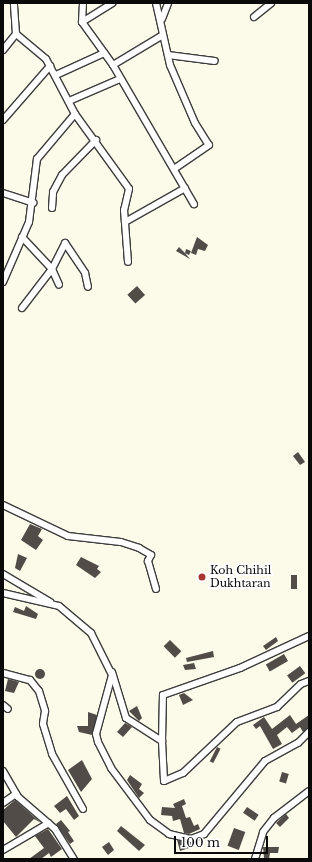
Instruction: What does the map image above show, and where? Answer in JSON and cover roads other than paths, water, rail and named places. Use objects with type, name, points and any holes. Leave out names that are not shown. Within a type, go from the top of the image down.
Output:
[{"type":"street","points":[[3,50],[16,34],[14,3]]},
{"type":"street","points":[[83,3],[82,22],[113,65],[194,204]]},
{"type":"street","points":[[82,22],[113,3]]},
{"type":"street","points":[[156,3],[162,19],[163,35],[168,55],[194,123],[209,145],[174,169]]},
{"type":"street","points":[[162,19],[168,3]]},
{"type":"street","points":[[254,17],[267,4]]},
{"type":"street","points":[[16,34],[50,66],[75,114],[96,140],[129,189],[125,222],[128,262]]},
{"type":"street","points":[[113,65],[163,35]]},
{"type":"street","points":[[56,75],[104,53]]},
{"type":"street","points":[[168,55],[215,61]]},
{"type":"street","points":[[3,120],[50,66]]},
{"type":"street","points":[[69,101],[120,78]]},
{"type":"street","points":[[3,282],[22,237],[33,203],[37,160],[75,114]]},
{"type":"street","points":[[52,208],[53,192],[62,176],[96,140]]},
{"type":"street","points":[[125,222],[185,188]]},
{"type":"street","points":[[3,193],[33,203]]},
{"type":"street","points":[[22,237],[52,269],[58,285]]},
{"type":"street","points":[[22,308],[52,269],[65,243],[85,273],[88,287]]},
{"type":"street","points":[[3,505],[68,536],[121,542],[139,548],[150,555],[148,561],[156,589]]},
{"type":"street","points":[[3,574],[59,606],[84,625],[118,685],[126,718],[162,741]]},
{"type":"street","points":[[3,592],[59,606]]},
{"type":"street","points":[[309,636],[240,668],[164,695],[162,741],[164,781],[183,773],[237,722],[277,707],[301,684],[309,681]]},
{"type":"street","points":[[109,668],[110,686],[96,734],[98,742],[111,768],[150,820],[169,834],[191,839],[204,834],[265,761],[298,743],[309,732]]},
{"type":"street","points":[[3,673],[30,680],[39,691],[45,711],[43,724],[52,754],[83,809]]},
{"type":"street","points":[[3,771],[16,794],[49,823],[74,859]]},
{"type":"street","points":[[255,859],[263,832],[274,818],[309,791]]},
{"type":"street","points":[[3,803],[16,794]]},
{"type":"street","points":[[3,850],[49,823]]},
{"type":"place","name":"Koh Chihil Dukhtaran","points":[[202,577]]}]
